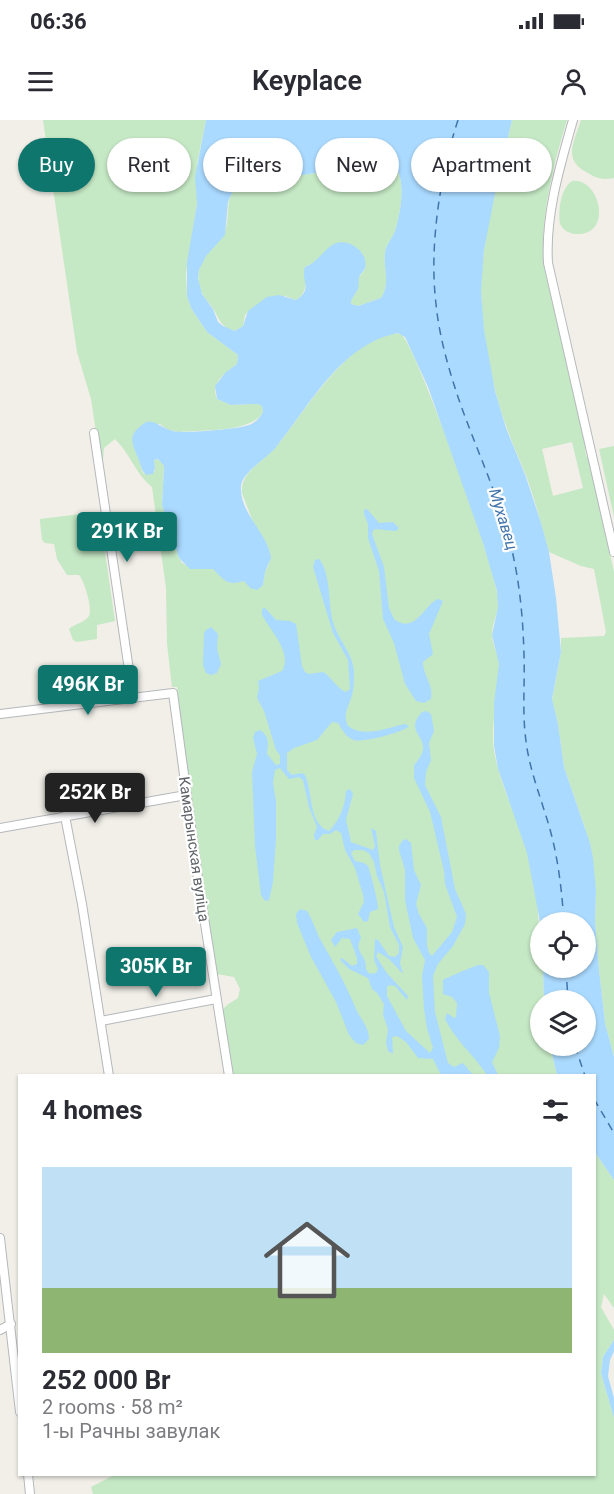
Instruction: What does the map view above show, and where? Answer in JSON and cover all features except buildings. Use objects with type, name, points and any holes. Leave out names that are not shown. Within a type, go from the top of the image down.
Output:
[{"type":"street","points":[[573,120],[554,196],[547,243],[548,263],[614,552]]},
{"type":"street","points":[[0,714],[133,697],[94,433]]},
{"type":"street","name":"Камарынская вуліца","points":[[133,697],[174,693],[186,795],[229,1074]]},
{"type":"street","points":[[0,828],[186,795]]},
{"type":"street","points":[[65,816],[82,904],[109,1074]]},
{"type":"street","points":[[101,1021],[216,999]]},
{"type":"street","points":[[0,1238],[18,1394]]},
{"type":"street","points":[[0,1330],[10,1324]]},
{"type":"street","points":[[28,1476],[30,1494]]},
{"type":"green space","points":[[43,120],[206,120],[197,164],[197,204],[186,273],[187,296],[191,308],[207,332],[238,355],[237,364],[217,383],[215,393],[217,399],[231,405],[262,405],[263,412],[248,424],[225,429],[179,432],[168,430],[160,424],[142,425],[133,441],[144,474],[155,471],[154,461],[156,459],[164,466],[162,505],[182,563],[194,569],[213,569],[230,583],[244,581],[263,584],[269,564],[242,493],[242,486],[248,473],[276,447],[315,396],[348,359],[365,344],[383,336],[401,334],[423,377],[455,461],[484,547],[498,598],[492,634],[499,665],[493,729],[494,751],[500,776],[527,850],[534,879],[538,912],[530,912],[530,978],[543,978],[544,990],[530,990],[530,1056],[552,1056],[557,1074],[231,1074],[221,1011],[238,998],[240,989],[234,977],[217,974],[194,833],[177,687],[172,687],[167,644],[166,588],[152,487],[141,476],[115,439],[104,448],[102,472],[91,399],[77,352],[54,192],[95,192],[95,138],[46,138]]},
{"type":"green space","points":[[512,120],[567,120],[552,178],[552,138],[508,138]]},
{"type":"green space","points":[[581,120],[614,120],[614,178],[597,178],[580,168],[575,162],[573,143]]},
{"type":"green space","points":[[315,173],[315,192],[399,192],[399,175],[402,189],[401,200],[394,233],[386,248],[384,292],[381,298],[358,306],[351,304],[359,277],[365,269],[364,260],[328,249],[315,262],[305,267],[305,289],[300,297],[296,300],[285,296],[251,309],[245,315],[243,326],[235,331],[231,330],[220,321],[203,295],[198,277],[203,259],[225,232],[232,192],[303,192],[303,174]]},
{"type":"green space","points":[[572,181],[582,182],[590,188],[599,207],[599,217],[595,226],[587,232],[570,233],[560,224],[562,195]]},
{"type":"green space","points":[[495,192],[549,192],[543,254],[545,272],[586,442],[585,453],[590,462],[614,572],[614,1057],[605,1023],[599,970],[596,890],[585,828],[564,767],[552,700],[561,652],[561,638],[604,636],[606,632],[594,569],[549,552],[527,478],[501,411],[489,366],[484,336],[481,290],[484,247]],"holes":[[[572,442],[583,488],[553,496],[542,449]]]},
{"type":"green space","points":[[614,446],[614,517],[599,449]]},
{"type":"green space","points":[[97,512],[100,518],[115,621],[97,625],[97,639],[77,642],[73,640],[69,629],[89,616],[90,607],[87,595],[79,575],[67,575],[57,559],[54,544],[45,543],[42,540],[40,519]]},
{"type":"green space","points":[[596,1154],[614,1180],[614,1308],[604,1294],[601,1307],[614,1330],[614,1340],[603,1357],[601,1373],[614,1418],[614,1494],[93,1494],[91,1487],[112,1476],[596,1476]]},
{"type":"water","name":"Мухавец","points":[[206,120],[512,120],[508,138],[411,138],[411,192],[495,192],[484,250],[481,291],[484,330],[495,391],[506,428],[526,477],[549,552],[561,652],[552,699],[564,767],[590,843],[596,890],[595,912],[538,912],[527,853],[498,769],[494,746],[494,703],[499,664],[492,635],[498,607],[497,591],[483,543],[428,387],[405,337],[398,333],[378,339],[343,363],[328,378],[273,451],[250,470],[242,481],[244,505],[265,540],[271,558],[263,585],[257,590],[250,588],[244,581],[230,583],[213,569],[190,569],[179,558],[162,505],[164,466],[158,459],[154,460],[153,474],[146,475],[132,443],[133,435],[146,422],[153,422],[179,432],[243,427],[256,421],[263,412],[262,406],[258,404],[231,405],[217,399],[215,386],[225,373],[237,364],[238,355],[207,332],[191,308],[187,296],[187,262],[197,204],[195,177]],"holes":[[[203,138],[303,138],[303,175],[315,173],[315,138],[399,138],[402,189],[400,212],[395,231],[386,248],[386,285],[381,298],[358,306],[351,304],[358,289],[359,277],[365,269],[365,262],[356,247],[340,242],[334,244],[305,267],[304,292],[296,300],[279,295],[267,297],[248,311],[243,326],[235,331],[218,322],[213,309],[202,294],[198,278],[206,256],[225,235],[228,202],[232,192],[203,192]]]},
{"type":"water","points":[[367,509],[379,523],[393,522],[399,528],[396,531],[374,529],[372,534],[384,567],[389,608],[394,619],[401,623],[408,623],[419,617],[433,602],[438,599],[443,601],[429,634],[433,654],[423,662],[432,694],[431,699],[424,703],[416,701],[405,684],[394,643],[383,619],[379,571],[368,538],[368,524],[364,514],[364,510]]},
{"type":"water","points":[[319,559],[326,572],[333,622],[353,665],[353,690],[346,714],[348,726],[355,730],[369,732],[405,724],[409,726],[392,734],[359,741],[344,733],[338,723],[332,722],[317,740],[294,748],[287,753],[287,770],[292,775],[302,773],[305,775],[314,815],[322,827],[329,831],[336,822],[343,807],[346,791],[350,789],[353,794],[346,820],[351,842],[373,850],[375,846],[371,828],[376,831],[380,865],[394,927],[403,947],[400,963],[403,974],[389,959],[378,952],[376,956],[386,972],[408,996],[407,1000],[395,986],[387,987],[387,996],[406,1031],[430,1053],[433,1048],[424,1009],[422,976],[425,960],[413,938],[405,900],[405,870],[399,846],[406,839],[411,843],[414,870],[421,885],[416,904],[427,928],[427,946],[432,956],[452,932],[457,917],[445,884],[430,812],[414,778],[414,765],[421,756],[423,748],[415,726],[416,720],[422,712],[426,711],[431,714],[434,731],[429,743],[431,760],[426,772],[425,785],[441,817],[455,889],[466,914],[465,924],[453,946],[438,964],[433,976],[435,1012],[448,1063],[454,1067],[463,1063],[472,1074],[440,1074],[433,1059],[418,1058],[406,1042],[397,1036],[392,1037],[393,1054],[388,1051],[386,1043],[388,1029],[383,1015],[384,1004],[372,989],[368,978],[349,969],[340,960],[342,958],[352,966],[357,964],[350,939],[342,938],[335,947],[331,940],[337,932],[357,928],[361,938],[359,950],[365,961],[366,970],[370,974],[376,973],[378,969],[374,960],[375,939],[389,956],[395,957],[399,953],[399,945],[390,927],[384,892],[374,862],[369,853],[363,850],[354,850],[351,853],[355,861],[368,866],[377,902],[378,909],[370,912],[368,921],[364,922],[358,914],[364,902],[363,895],[355,868],[345,850],[341,833],[336,830],[330,834],[323,834],[315,840],[317,827],[309,807],[303,780],[299,777],[289,779],[280,768],[275,770],[273,783],[276,801],[276,840],[273,882],[269,900],[265,901],[261,895],[255,846],[252,772],[257,754],[253,738],[255,732],[260,730],[265,735],[268,740],[267,754],[276,765],[280,764],[280,755],[276,750],[264,711],[257,698],[258,681],[282,671],[285,664],[283,649],[262,615],[262,609],[265,608],[276,620],[296,624],[302,666],[305,672],[309,674],[323,672],[346,692],[350,689],[348,660],[333,633],[313,567],[315,560]]},
{"type":"water","points":[[211,627],[218,634],[217,648],[221,664],[217,673],[211,675],[206,673],[203,665],[204,633]]},
{"type":"water","points":[[300,909],[309,914],[366,1027],[369,1039],[363,1045],[356,1043],[349,1035],[336,1002],[311,957],[297,923],[296,914]]},
{"type":"water","points":[[596,933],[605,1023],[614,1057],[614,1180],[596,1154],[596,1074],[557,1074],[552,1056],[596,1056],[596,990],[544,990],[543,978],[596,978]]},
{"type":"water","points":[[483,965],[489,972],[489,993],[500,1036],[499,1048],[492,1062],[498,1074],[486,1074],[445,1019],[447,1013],[456,1017],[457,1003],[452,997],[443,994],[443,980]]},
{"type":"water","points":[[614,1340],[614,1351],[608,1376],[614,1398],[614,1418],[601,1373],[603,1357]]},
{"type":"ferry route","points":[[458,120],[441,187],[435,235],[434,282],[437,316],[454,386],[498,502],[512,552],[523,625],[526,741],[554,848],[563,912]]},
{"type":"ferry route","points":[[567,978],[567,990]]},
{"type":"ferry route","points":[[578,1056],[584,1074]]},
{"type":"ferry route","points":[[596,1102],[614,1133]]}]
